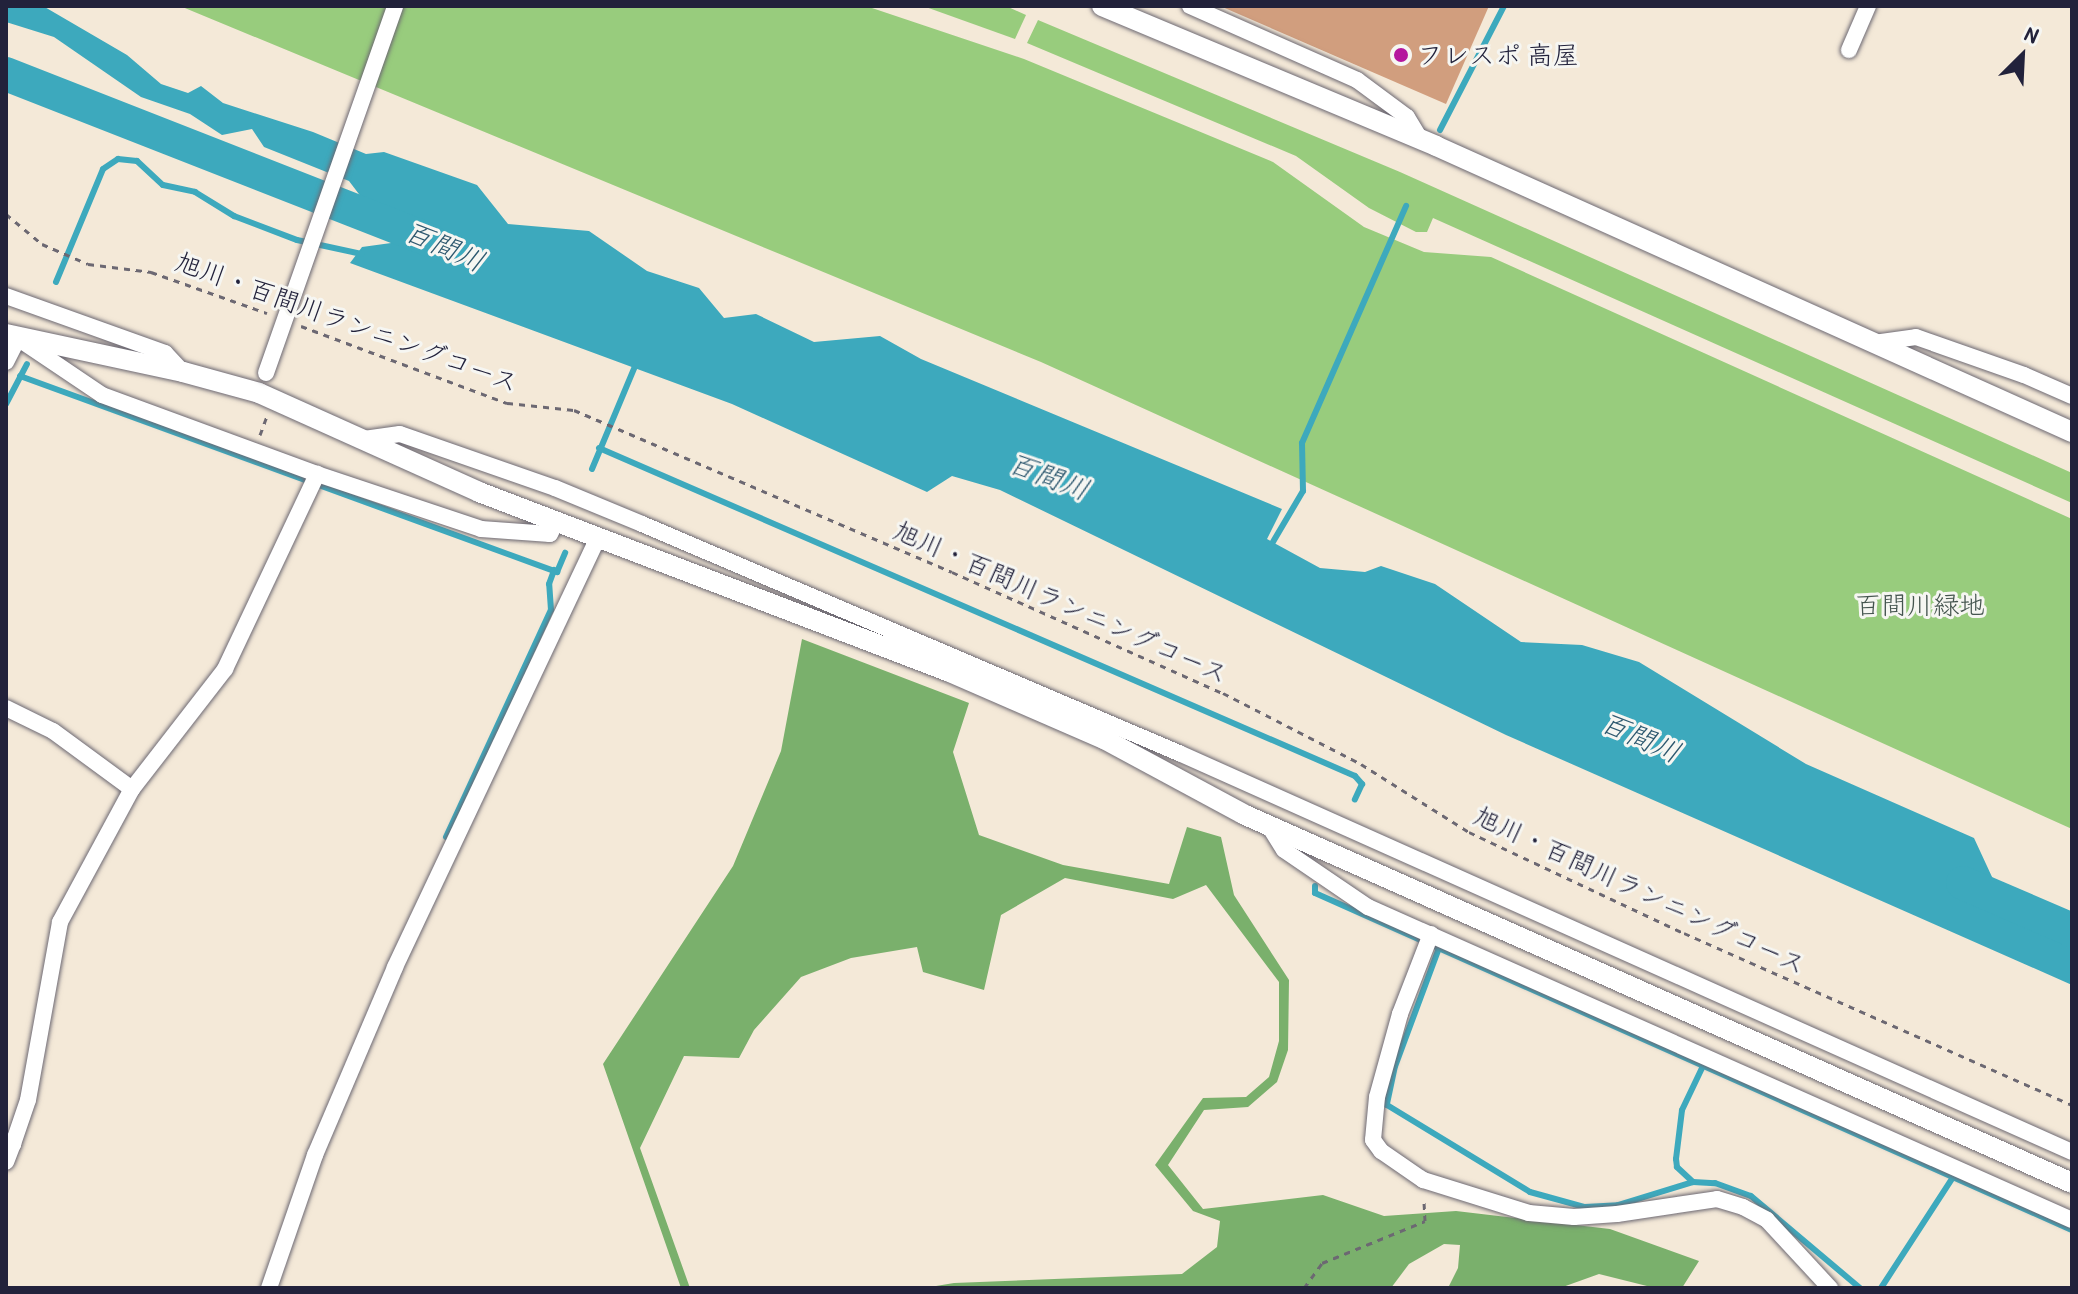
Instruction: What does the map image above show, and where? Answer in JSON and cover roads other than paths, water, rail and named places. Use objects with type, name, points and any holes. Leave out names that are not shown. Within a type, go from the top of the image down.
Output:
[{"type":"street","points":[[259,393],[395,6]]},
{"type":"street","points":[[1102,6],[1421,140],[2072,432]]},
{"type":"street","points":[[1190,6],[1357,80],[1407,117],[1421,140]]},
{"type":"street","points":[[1849,50],[1868,6]]},
{"type":"street","points":[[6,296],[165,353],[183,372]]},
{"type":"street","points":[[10,337],[183,372],[259,393],[443,477],[597,540],[950,672],[1104,739],[1269,826],[2072,1183]]},
{"type":"street","points":[[6,362],[10,337]]},
{"type":"street","points":[[10,337],[102,395],[314,479],[481,529],[550,534],[556,522]]},
{"type":"street","points":[[1874,343],[1916,337],[2024,375],[2072,396]]},
{"type":"street","points":[[364,439],[400,434],[555,488],[642,524],[1179,753],[2072,1152]]},
{"type":"street","points":[[6,1162],[10,1142],[28,1100],[60,922],[132,789],[225,669],[314,479]]},
{"type":"street","points":[[269,1288],[315,1155],[395,967],[597,540]]},
{"type":"street","points":[[6,708],[53,731],[132,789]]},
{"type":"street","points":[[1269,826],[1272,836],[1284,850],[1368,907],[1428,939],[2072,1220]]},
{"type":"street","points":[[1428,939],[1385,1065],[1373,1140],[1381,1151],[1423,1180],[1529,1213],[1574,1217],[1717,1199],[1767,1220],[1830,1288]]},
{"type":"water","points":[[6,6],[43,6],[127,55],[161,84],[188,93],[201,86],[223,103],[313,132],[366,154],[384,152],[477,185],[508,224],[589,231],[647,271],[699,288],[724,318],[756,314],[814,342],[880,336],[921,359],[1282,509],[1267,539],[1320,568],[1365,572],[1381,566],[1435,584],[1521,642],[1582,645],[1639,662],[1806,764],[1974,838],[2011,918],[2040,930],[2072,923],[2072,985],[1506,735],[1000,490],[952,476],[927,492],[732,404],[350,263],[362,247],[413,240],[368,206],[349,181],[264,147],[252,129],[222,135],[190,114],[141,97],[54,37],[6,22]]},
{"type":"waterway","points":[[1440,130],[1504,6]]},
{"type":"waterway","name":"百間川","points":[[6,74],[430,240]]},
{"type":"waterway","points":[[56,282],[103,169],[118,159],[137,161],[163,185],[195,192],[234,216],[297,240],[362,254]]},
{"type":"waterway","points":[[1270,547],[1303,491],[1302,443],[1406,206]]},
{"type":"waterway","points":[[6,404],[27,364]]},
{"type":"waterway","points":[[592,469],[636,364]]},
{"type":"waterway","points":[[20,376],[557,572],[565,553]]},
{"type":"waterway","points":[[599,448],[1355,776],[1362,784],[1355,799]]},
{"type":"waterway","points":[[446,837],[551,610],[549,584],[554,570]]},
{"type":"waterway","name":"百間川","points":[[1963,883],[2072,930]]},
{"type":"waterway","points":[[1315,886],[1315,893],[2072,1230]]},
{"type":"waterway","points":[[1439,948],[1395,1066],[1387,1105],[1530,1192],[1585,1207],[1618,1205],[1693,1182],[1715,1183],[1751,1196],[1860,1288]]},
{"type":"waterway","points":[[1693,1182],[1677,1167],[1676,1159],[1682,1110],[1703,1066]]},
{"type":"waterway","points":[[1881,1288],[1953,1177]]},
{"type":"place","name":"フレスポ 高屋","points":[[1401,55]]},
{"type":"park label","name":"百間川緑地","points":[[1920,605]]}]
